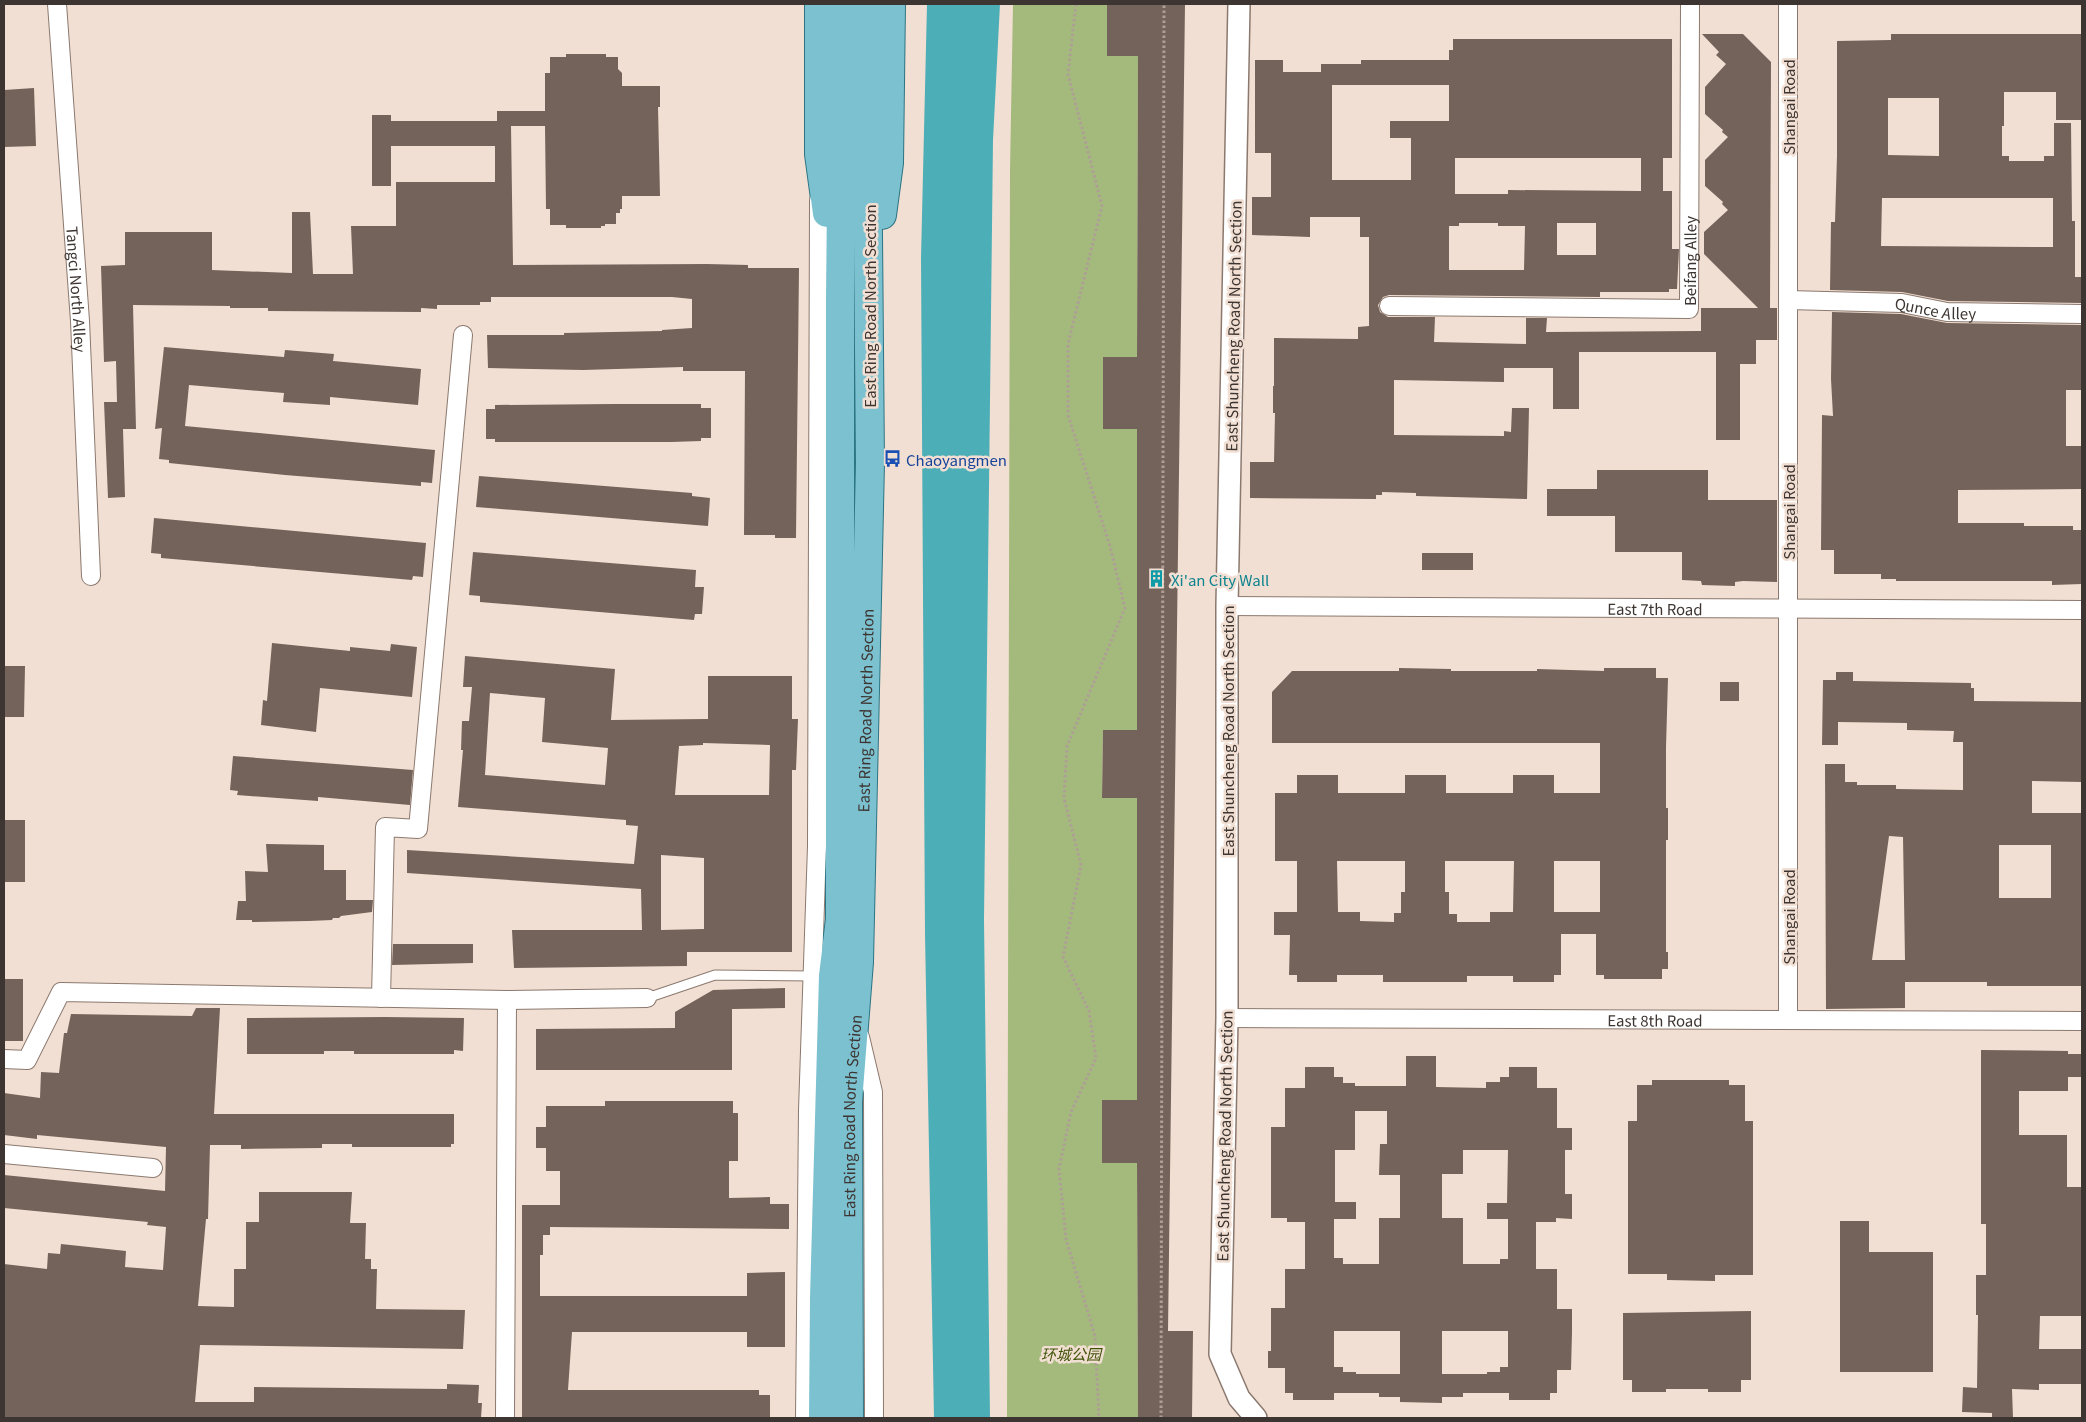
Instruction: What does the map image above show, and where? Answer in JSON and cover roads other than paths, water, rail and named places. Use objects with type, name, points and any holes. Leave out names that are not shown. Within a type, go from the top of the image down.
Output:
[{"type":"main road","points":[[819,4],[819,154],[840,299]]},
{"type":"main road","name":"East Ring Road North Section","points":[[823,1418],[833,976],[840,919],[840,299],[843,4]]},
{"type":"main road","name":"East Ring Road North Section","points":[[849,1418],[826,1303],[848,1102],[861,916],[870,463],[866,4]]},
{"type":"main road","points":[[869,295],[890,163],[891,4]]},
{"type":"street","name":"Tangci North Alley","points":[[57,4],[80,321],[92,576]]},
{"type":"street","name":"East Shuncheng Road North Section","points":[[1239,4],[1227,606],[1227,1018],[1220,1354],[1239,1398],[1256,1418]]},
{"type":"street","name":"Beifang Alley","points":[[1389,306],[1689,309],[1690,4]]},
{"type":"street","name":"Shangai Road","points":[[1788,4],[1788,1020]]},
{"type":"street","points":[[806,1418],[826,1303],[808,1110],[817,846],[819,154]]},
{"type":"street","name":"Qunce Alley","points":[[1788,300],[1902,303],[1947,312],[2082,314]]},
{"type":"street","points":[[381,998],[385,827],[418,829],[463,335]]},
{"type":"street","name":"East 7th Road","points":[[1227,606],[1788,607],[2082,610]]},
{"type":"street","points":[[4,1059],[27,1060],[61,992],[507,1000],[647,998]]},
{"type":"street","points":[[505,1418],[507,1000]]},
{"type":"street","points":[[855,1017],[873,1092],[874,1418]]},
{"type":"street","name":"East 8th Road","points":[[1227,1018],[2082,1021]]},
{"type":"street","points":[[808,1110],[832,1035]]},
{"type":"street","points":[[4,1154],[153,1168]]},
{"type":"lane","points":[[647,998],[715,976],[813,976]]},
{"type":"water","points":[[927,4],[1000,4],[993,140],[984,920],[990,1418],[934,1418],[925,934],[921,258]]},
{"type":"place","name":"Chaoyangmen","points":[[892,459]]},
{"type":"place","name":"Xi'an City Wall","points":[[1157,579]]},
{"type":"park label","name":"环城公园","points":[[1071,1353]]}]
